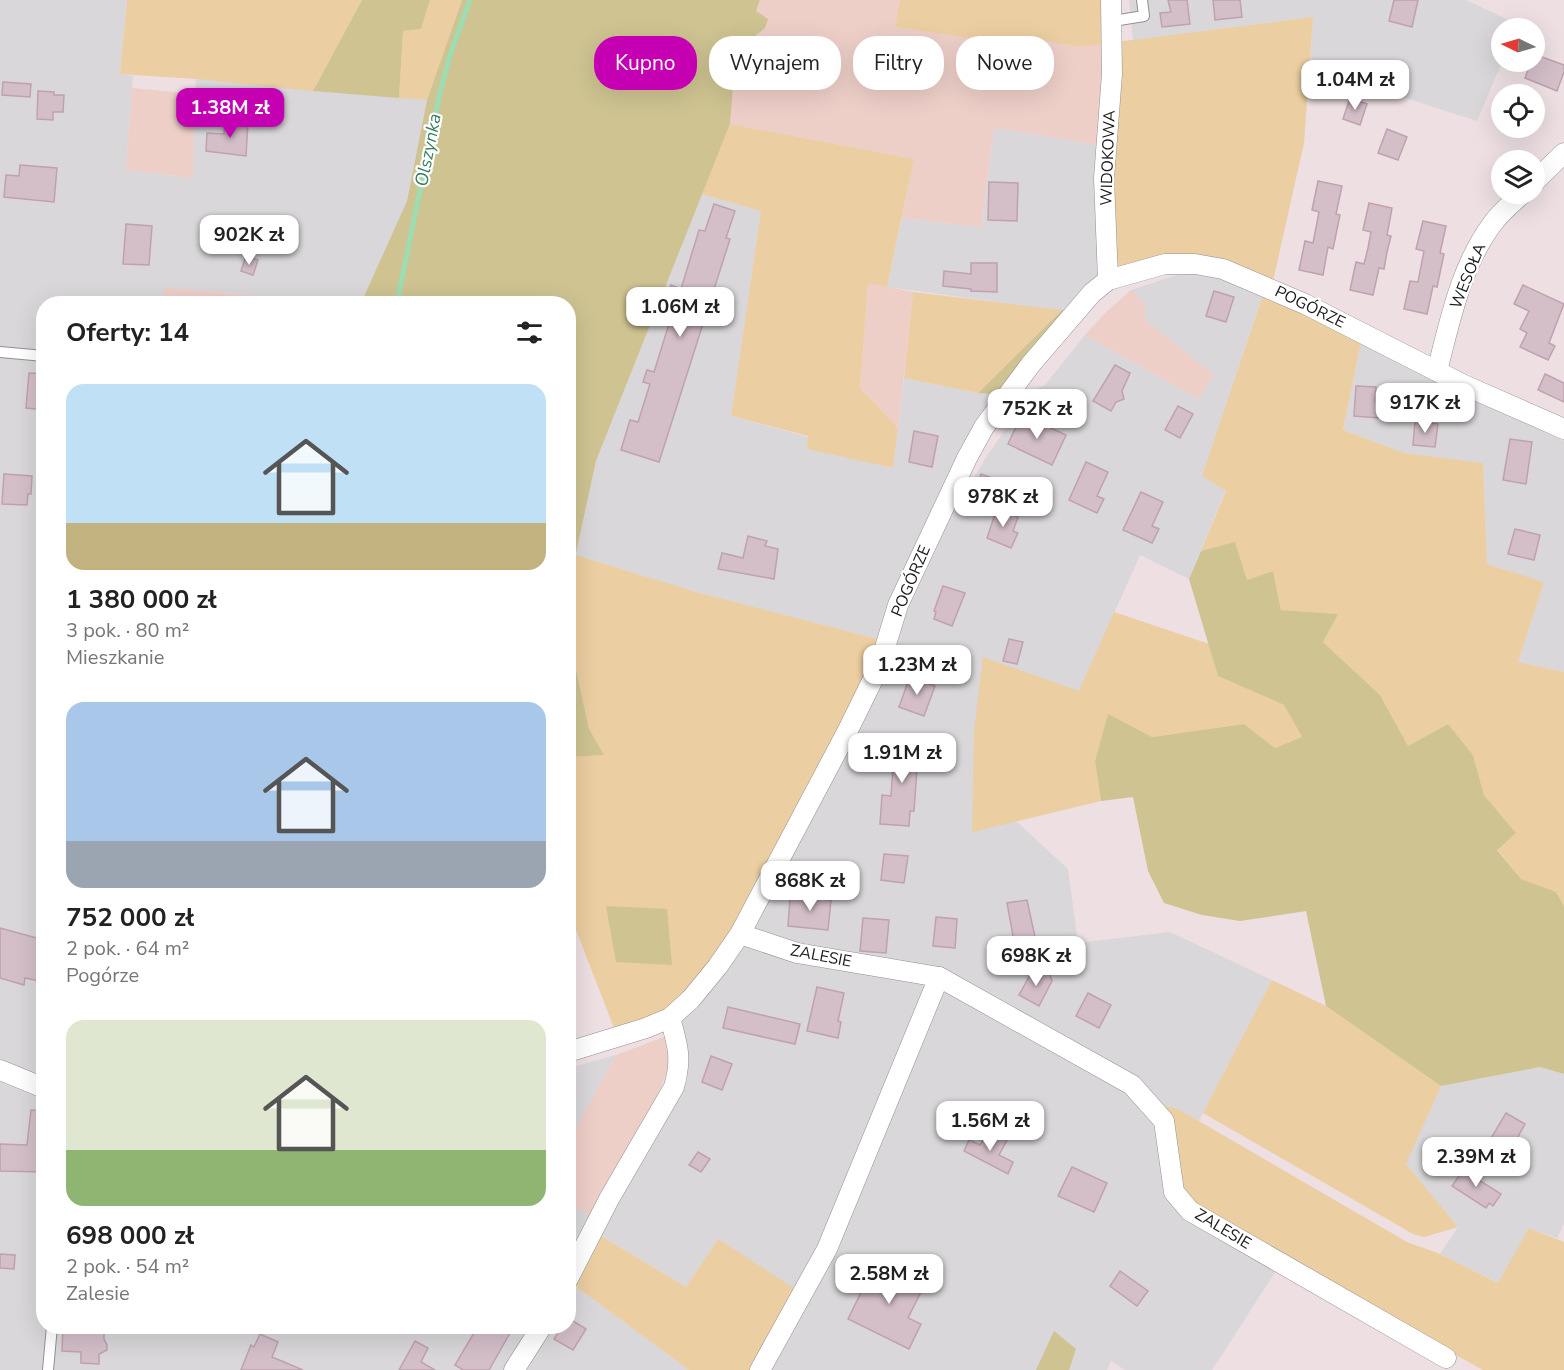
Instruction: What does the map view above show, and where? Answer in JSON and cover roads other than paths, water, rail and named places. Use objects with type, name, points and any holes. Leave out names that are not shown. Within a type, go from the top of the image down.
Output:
[{"type":"street","name":"WIDOKOWA","points":[[1108,280],[1104,178],[1112,74],[1111,0]]},
{"type":"street","points":[[1545,171],[1564,153]]},
{"type":"street","name":"WESOŁA","points":[[1437,370],[1457,297],[1477,248],[1493,222],[1512,204]]},
{"type":"street","name":"POGÓRZE","points":[[576,1050],[646,1028],[670,1018],[691,999],[718,966],[740,934],[879,667],[898,605],[978,437],[1030,364],[1092,293],[1108,280],[1165,264],[1196,264],[1223,268],[1305,304],[1464,385],[1564,429]]},
{"type":"street","name":"ZALESIE","points":[[740,934],[797,954],[939,977],[1132,1085],[1164,1121],[1174,1192],[1190,1210],[1446,1358]]},
{"type":"street","points":[[760,1370],[826,1249],[939,977]]},
{"type":"street","points":[[576,1263],[609,1199],[674,1087],[680,1067],[680,1050],[670,1018]]},
{"type":"street","points":[[0,1070],[36,1085]]},
{"type":"street","points":[[514,1370],[537,1334]]},
{"type":"lane","points":[[1113,21],[1144,16],[1142,0]]},
{"type":"lane","points":[[0,352],[36,355]]},
{"type":"lane","points":[[48,1370],[51,1334]]},
{"type":"waterway","name":"Olszynka","points":[[398,296],[440,92],[451,52],[470,0]]}]
